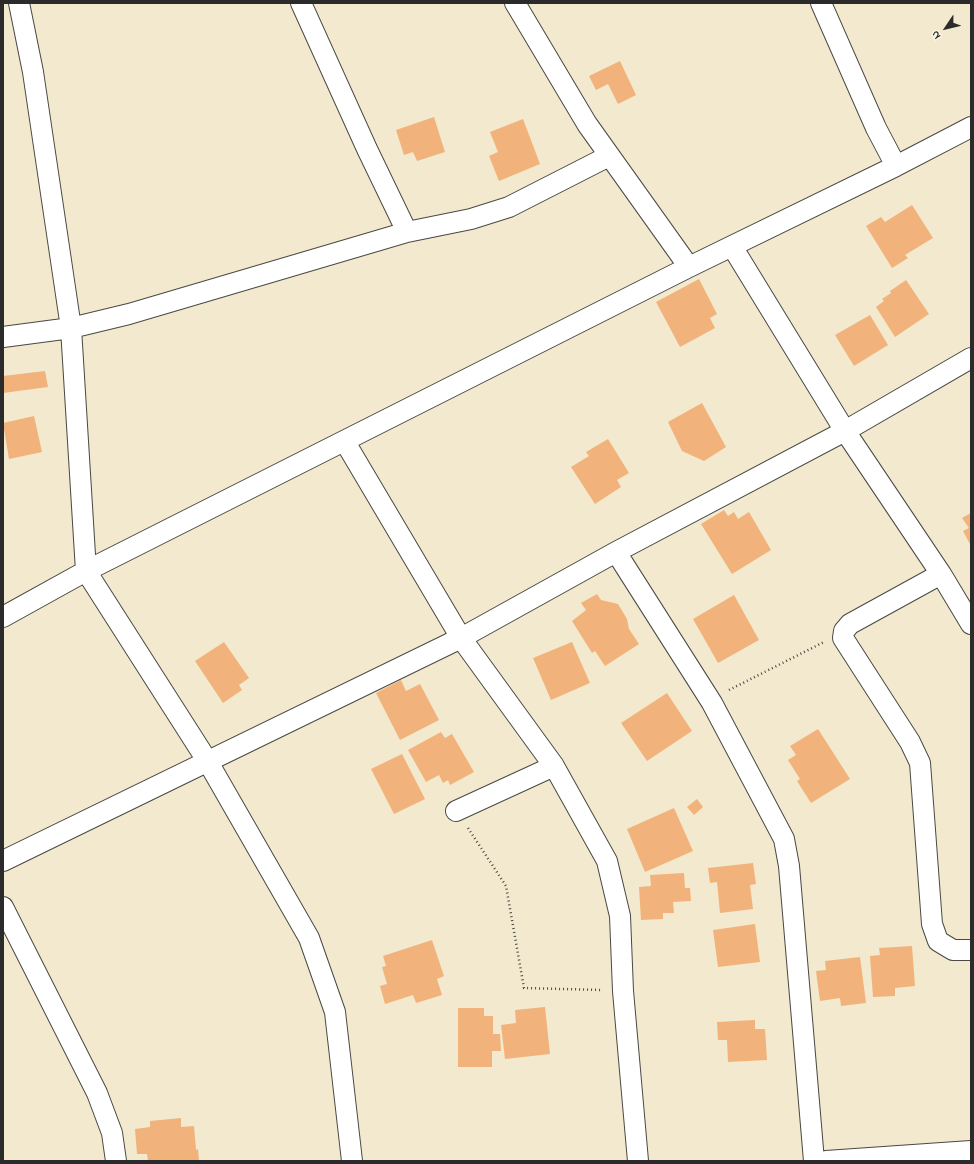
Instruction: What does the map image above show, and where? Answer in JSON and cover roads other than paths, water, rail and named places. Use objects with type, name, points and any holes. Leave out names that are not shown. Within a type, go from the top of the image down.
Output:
[{"type":"street","points":[[19,3],[32,72],[71,328],[86,571],[208,762],[309,938],[335,1012],[352,1161]]},
{"type":"street","points":[[302,3],[367,149],[408,232]]},
{"type":"street","points":[[515,3],[587,124],[608,156],[646,206],[689,267]]},
{"type":"street","points":[[821,3],[876,128],[896,166]]},
{"type":"street","points":[[3,617],[86,571],[345,442],[689,267],[733,248],[971,127]]},
{"type":"street","points":[[3,337],[71,328],[129,314],[408,232],[471,219],[509,207],[608,156]]},
{"type":"street","points":[[733,248],[845,431],[941,574],[971,624]]},
{"type":"street","points":[[3,861],[461,638],[616,552],[845,431],[971,358]]},
{"type":"street","points":[[345,442],[461,638],[554,766],[608,861],[620,916],[623,990],[638,1161]]},
{"type":"street","points":[[616,552],[712,703],[784,839],[789,866],[814,1161]]},
{"type":"street","points":[[941,574],[850,624],[844,631],[843,638],[910,742],[920,764],[932,924],[938,941],[953,950],[971,950]]},
{"type":"street","points":[[456,811],[554,766]]},
{"type":"street","points":[[3,906],[97,1093],[112,1133],[116,1161]]},
{"type":"street","points":[[826,1161],[971,1151]]}]
